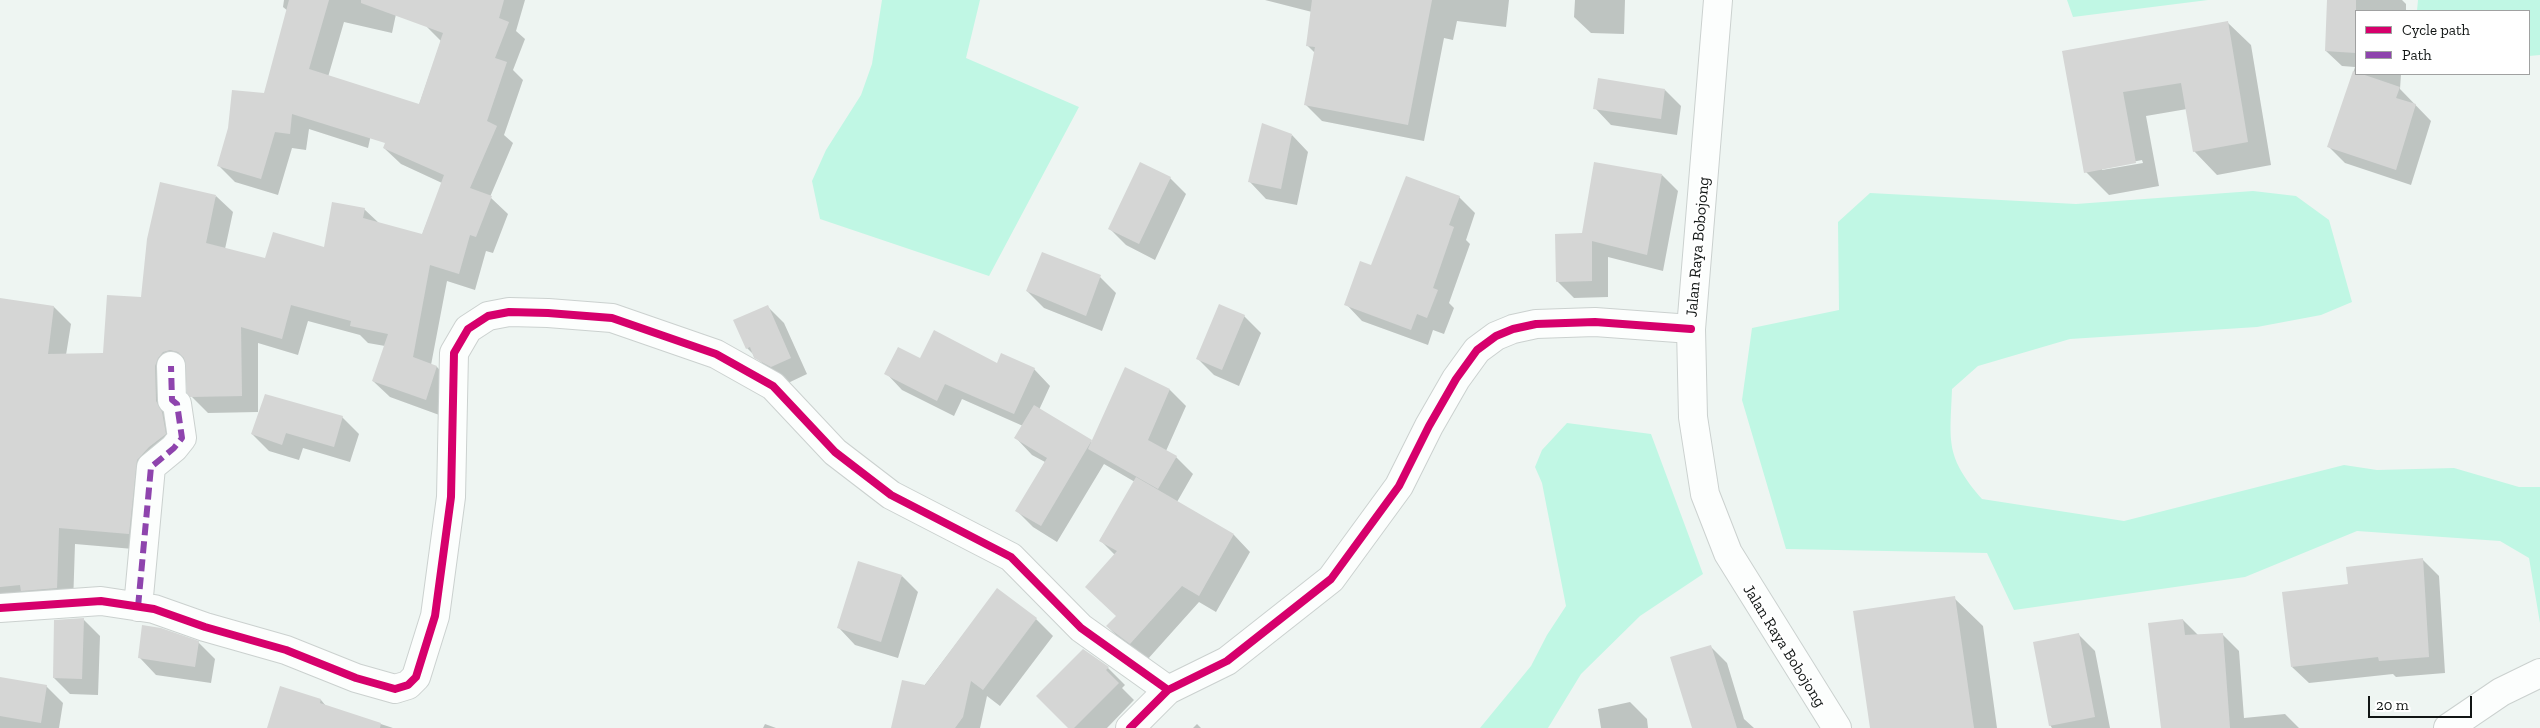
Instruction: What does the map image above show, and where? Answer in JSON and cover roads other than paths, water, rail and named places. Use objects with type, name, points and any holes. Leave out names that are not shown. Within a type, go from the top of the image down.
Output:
[{"type":"street","name":"Jalan Raya Bobojong","points":[[1718,0],[1691,330],[1693,417],[1704,494],[1728,553],[1837,728]]},
{"type":"street","points":[[0,608],[101,601],[154,609],[205,627],[286,650],[356,678],[386,687],[396,689],[408,685],[416,678],[435,616],[451,497],[454,353],[468,330],[488,316],[508,312],[593,316],[612,318],[716,354],[773,386],[835,452],[891,496],[1011,558],[1081,628],[1168,690]]},
{"type":"street","points":[[1130,728],[1168,690],[1227,661],[1331,579],[1399,486],[1429,426],[1456,379],[1477,350],[1496,336],[1512,329],[1545,324],[1594,322],[1691,330]]},
{"type":"street","points":[[138,607],[151,467],[174,448],[182,438],[178,404],[172,400],[170,393],[171,366]]},
{"type":"street","points":[[2448,728],[2501,692],[2540,673]]}]
